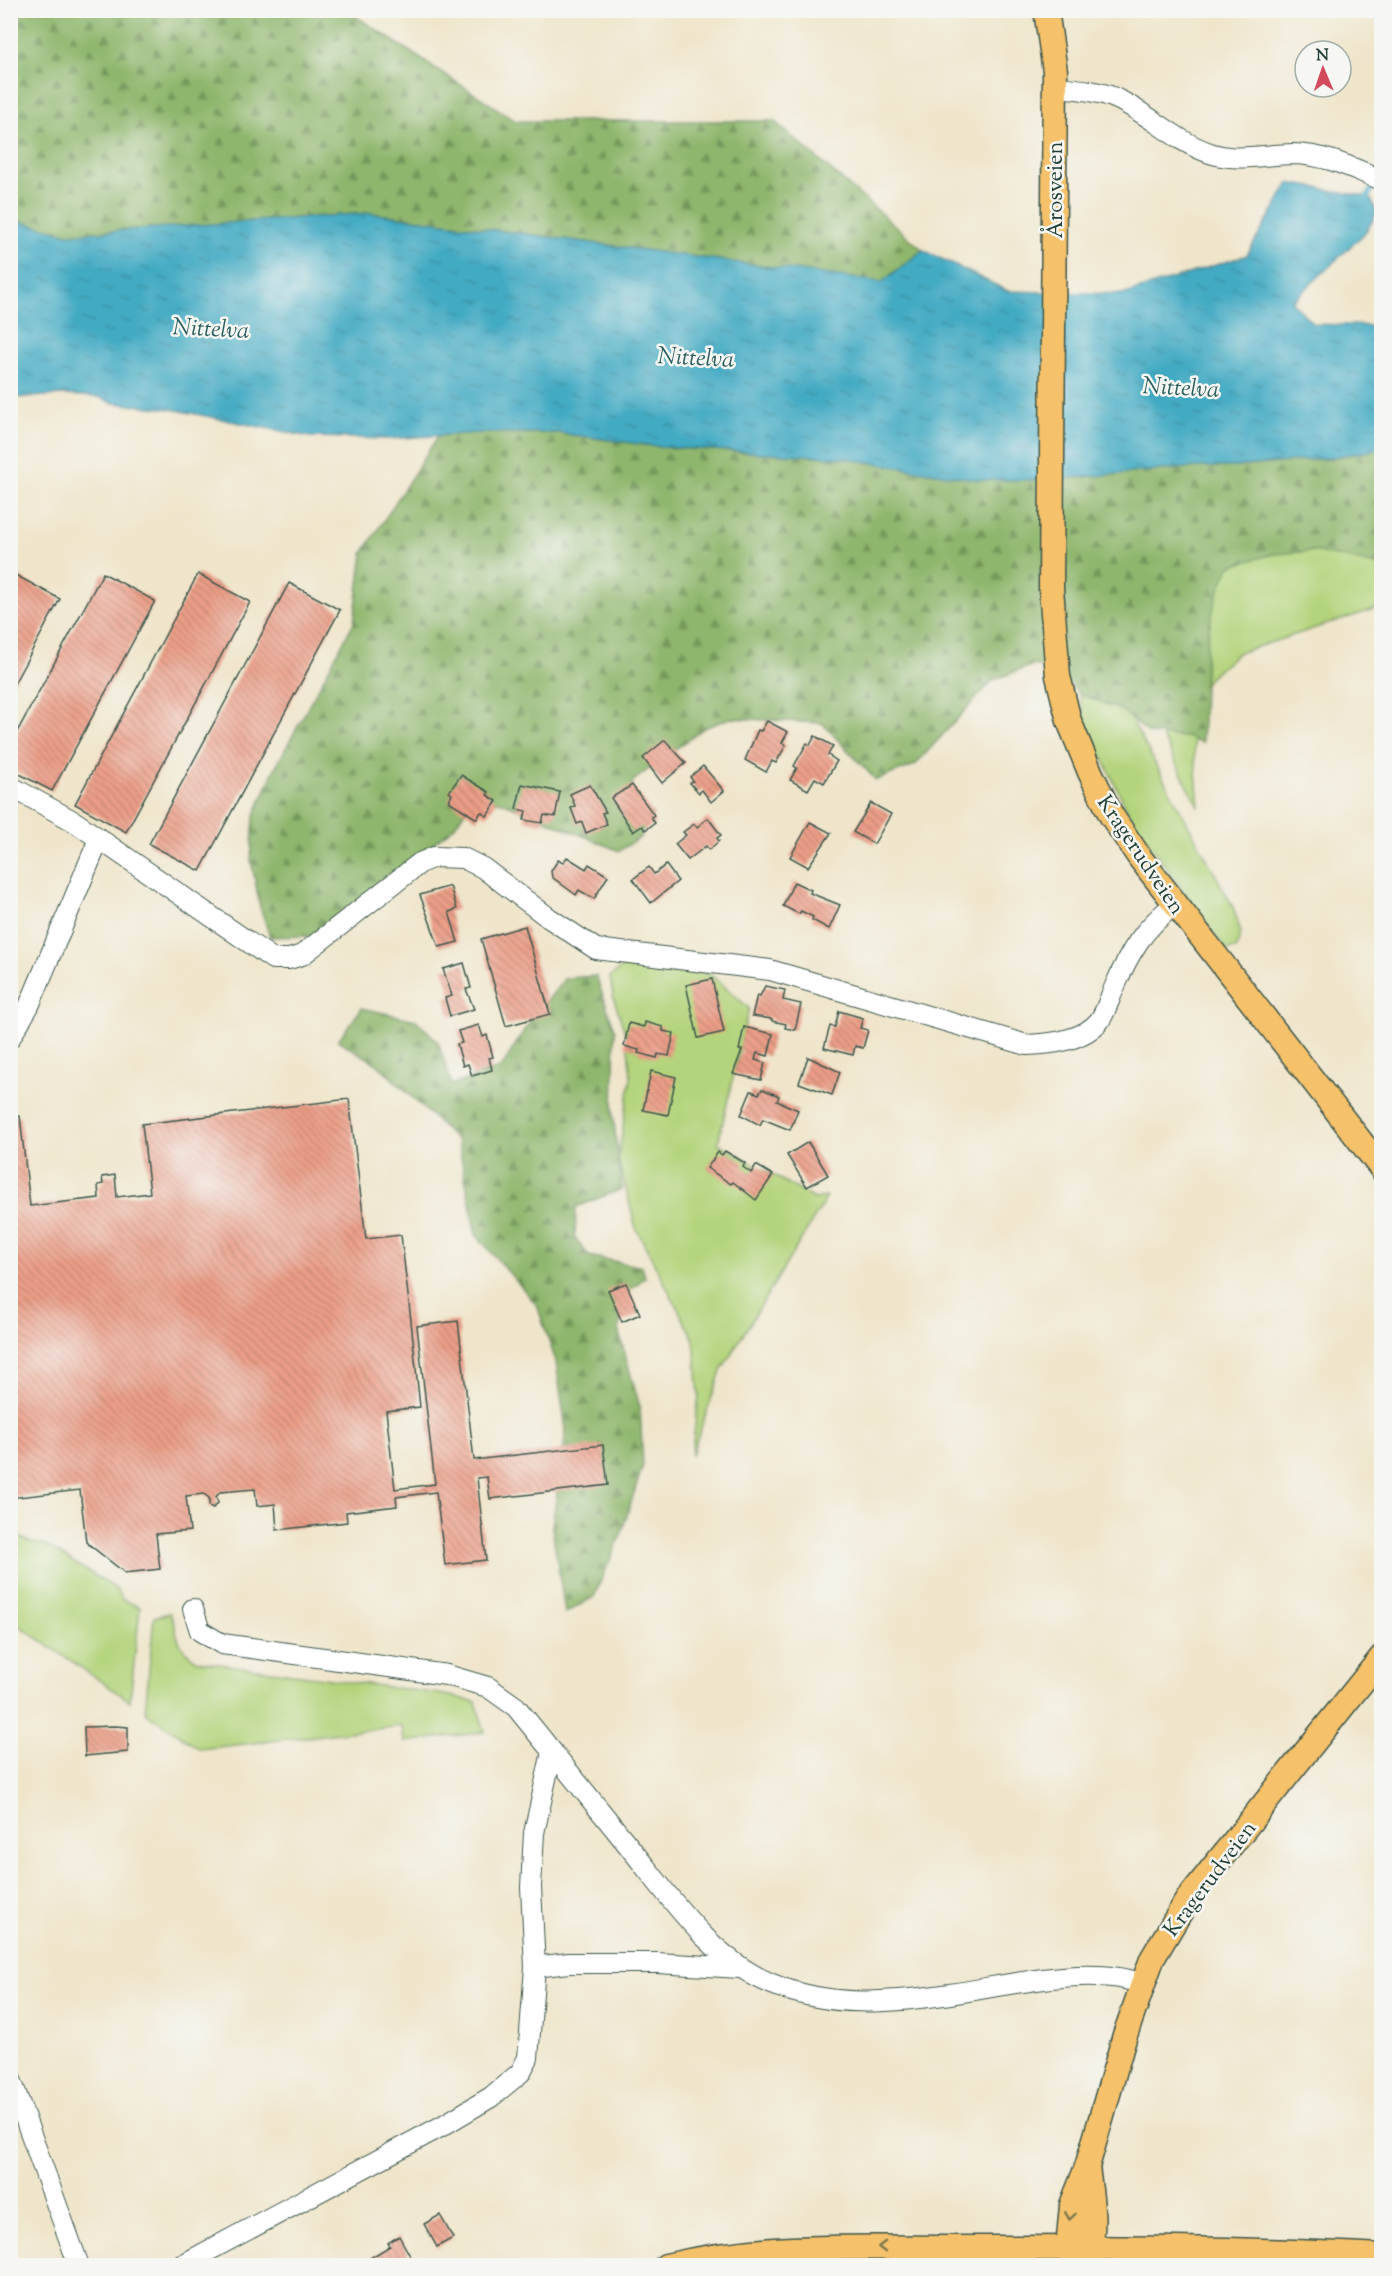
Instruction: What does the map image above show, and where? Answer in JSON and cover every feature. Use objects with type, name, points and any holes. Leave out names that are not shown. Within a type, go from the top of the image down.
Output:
[{"type":"main road","name":"Årosveien","points":[[1046,10],[1054,87],[1052,371]]},
{"type":"main road","name":"Kragerudveien","points":[[1052,371],[1051,588],[1058,675],[1070,721],[1111,814],[1174,905],[1382,1169]]},
{"type":"main road","name":"Kragerudveien","points":[[1080,2257],[1072,2205],[1087,2167],[1142,1984],[1164,1936],[1188,1899],[1382,1658]]},
{"type":"main road","points":[[666,2265],[712,2257],[801,2249],[1080,2257],[1282,2250],[1382,2256],[1290,2265]]},
{"type":"street","points":[[1054,87],[1102,93],[1118,100],[1181,140],[1211,153],[1241,159],[1279,155],[1314,156],[1336,161],[1376,178]]},
{"type":"street","points":[[10,786],[75,822],[273,959],[289,959],[302,955],[420,863],[434,857],[463,858],[483,868],[596,949],[770,970],[1027,1045],[1062,1042],[1079,1035],[1099,1021],[1139,939],[1151,923],[1174,905]]},
{"type":"street","points":[[10,1038],[29,1006],[99,839]]},
{"type":"street","points":[[193,1609],[200,1631],[222,1644],[447,1675],[488,1687],[516,1707],[691,1923],[740,1968],[771,1984],[838,2001],[878,2002],[919,1999],[1081,1976],[1117,1976],[1142,1984]]},
{"type":"street","points":[[180,2265],[491,2097],[520,2073],[528,2058],[535,1967],[531,1887],[534,1833],[552,1752]]},
{"type":"street","points":[[535,1967],[569,1963],[657,1963],[740,1968]]},
{"type":"street","points":[[10,2078],[79,2265]]},
{"type":"green space","points":[[346,10],[516,121],[774,121],[923,250],[882,282],[370,213],[68,234],[11,219],[11,11]]},
{"type":"green space","points":[[478,433],[559,433],[661,447],[835,457],[1047,480],[1197,467],[1235,467],[1328,458],[1381,449],[1381,566],[1314,551],[1273,554],[1230,566],[1214,607],[1209,629],[1202,743],[1187,737],[1149,734],[1123,711],[1080,694],[1056,671],[1033,665],[993,680],[915,765],[876,780],[822,723],[731,718],[704,728],[633,781],[629,797],[644,825],[641,837],[619,851],[500,801],[468,807],[454,827],[315,936],[270,937],[260,907],[251,860],[254,817],[274,770],[354,622],[363,553],[438,436]]},
{"type":"green space","points":[[1381,452],[1381,607],[1238,653],[1207,680],[1192,722],[1199,808],[1084,584]]},
{"type":"green space","points":[[1074,614],[1233,907],[1241,933],[1236,949],[1226,950],[1132,820],[1085,721],[1072,664]]},
{"type":"green space","points":[[622,967],[710,974],[749,1008],[718,1143],[814,1199],[827,1197],[721,1371],[691,1456],[699,1396],[694,1340],[636,1228],[618,1159],[631,1077],[627,1039],[613,996],[610,977]]},
{"type":"green space","points":[[596,976],[615,1030],[613,1114],[622,1189],[576,1207],[575,1239],[589,1256],[642,1267],[645,1277],[622,1298],[619,1333],[640,1407],[643,1465],[620,1537],[594,1597],[565,1613],[552,1527],[566,1430],[556,1362],[537,1305],[476,1235],[458,1141],[377,1064],[338,1040],[362,1008],[416,1020],[438,1042],[452,1085],[502,1067],[525,1029],[565,978]]},
{"type":"green space","points":[[10,1532],[31,1543],[44,1544],[115,1588],[123,1600],[140,1607],[130,1701],[11,1620]]},
{"type":"green space","points":[[170,1613],[178,1640],[184,1650],[198,1661],[440,1694],[476,1702],[485,1732],[404,1742],[402,1726],[200,1749],[145,1712],[154,1617]]},
{"type":"water","name":"Nittelva","points":[[1289,183],[1370,197],[1377,213],[1366,232],[1292,302],[1314,324],[1381,326],[1381,449],[1328,458],[1235,467],[1198,467],[1047,480],[980,480],[835,457],[661,447],[559,433],[478,433],[388,439],[310,437],[171,409],[113,403],[98,397],[66,395],[11,398],[11,219],[68,234],[370,213],[882,282],[923,250],[1008,291],[1125,294],[1247,255]]},
{"type":"building","points":[[10,572],[60,599],[10,691]]},
{"type":"building","points":[[103,573],[155,601],[52,791],[10,769],[10,745]]},
{"type":"building","points":[[198,574],[250,602],[126,832],[75,804]]},
{"type":"building","points":[[289,583],[340,610],[200,871],[149,844]]},
{"type":"building","points":[[767,721],[788,732],[782,743],[786,745],[776,763],[772,761],[766,772],[745,760],[758,730],[761,731]]},
{"type":"building","points":[[815,736],[833,746],[828,755],[837,761],[824,783],[815,778],[808,790],[790,780],[797,768],[794,766],[807,743],[810,745]]},
{"type":"building","points":[[665,740],[686,763],[662,783],[643,758]]},
{"type":"building","points":[[703,766],[724,791],[711,802],[702,790],[699,793],[690,783],[693,781],[690,777]]},
{"type":"building","points":[[461,775],[489,792],[487,795],[497,801],[487,816],[481,812],[477,819],[449,801],[452,794],[449,792]]},
{"type":"building","points":[[522,784],[560,792],[555,817],[544,815],[542,823],[524,820],[526,811],[516,809]]},
{"type":"building","points":[[590,785],[606,812],[602,813],[607,824],[586,833],[582,822],[577,824],[571,808],[575,806],[570,794]]},
{"type":"building","points":[[632,785],[654,815],[651,817],[655,823],[645,830],[642,826],[633,832],[611,798]]},
{"type":"building","points":[[871,803],[891,814],[874,844],[853,832]]},
{"type":"building","points":[[708,818],[721,835],[717,838],[719,841],[709,850],[706,846],[688,860],[675,844],[686,835],[683,832],[694,824],[697,827]]},
{"type":"building","points":[[810,822],[831,833],[808,867],[790,857]]},
{"type":"building","points":[[567,857],[586,869],[589,864],[608,876],[594,899],[579,890],[576,895],[552,877],[551,871],[558,860],[563,863]]},
{"type":"building","points":[[666,865],[678,881],[651,903],[633,879],[649,867],[654,874]]},
{"type":"building","points":[[794,882],[811,890],[810,893],[840,905],[829,929],[801,911],[799,914],[783,906]]},
{"type":"building","points":[[450,886],[457,909],[449,912],[458,942],[439,947],[420,895]]},
{"type":"building","points":[[525,926],[550,1014],[506,1026],[481,939]]},
{"type":"building","points":[[464,963],[471,988],[466,989],[474,1009],[450,1016],[445,998],[452,996],[443,969]]},
{"type":"building","points":[[712,979],[724,1032],[698,1038],[686,985]]},
{"type":"building","points":[[765,986],[785,990],[783,1000],[801,1004],[795,1030],[785,1028],[786,1024],[772,1021],[772,1019],[752,1016],[757,995],[760,996]]},
{"type":"building","points":[[839,1011],[863,1018],[860,1028],[868,1030],[863,1048],[855,1046],[853,1055],[824,1048],[830,1026],[835,1027]]},
{"type":"building","points":[[645,1022],[663,1027],[663,1031],[674,1033],[669,1056],[658,1054],[657,1058],[624,1046],[629,1023],[644,1027]]},
{"type":"building","points":[[479,1025],[483,1037],[487,1035],[493,1057],[489,1058],[492,1070],[472,1076],[468,1064],[463,1066],[457,1044],[462,1043],[458,1031]]},
{"type":"building","points":[[744,1027],[773,1034],[768,1056],[757,1053],[755,1060],[765,1063],[761,1080],[733,1074],[742,1050],[739,1050]]},
{"type":"building","points":[[808,1057],[840,1072],[832,1095],[799,1083]]},
{"type":"building","points":[[651,1071],[676,1077],[668,1115],[643,1110]]},
{"type":"building","points":[[762,1089],[779,1096],[777,1101],[798,1110],[790,1130],[763,1119],[760,1125],[741,1115],[751,1091],[759,1094]]},
{"type":"building","points":[[349,1099],[366,1239],[401,1235],[420,1407],[386,1411],[395,1489],[435,1484],[417,1326],[458,1321],[474,1460],[603,1445],[608,1485],[490,1499],[487,1477],[477,1478],[486,1560],[445,1565],[436,1492],[396,1497],[397,1506],[346,1512],[347,1522],[277,1530],[275,1504],[257,1506],[255,1489],[220,1492],[216,1497],[218,1503],[213,1508],[209,1506],[209,1498],[204,1494],[186,1496],[190,1531],[156,1534],[160,1569],[125,1573],[86,1542],[80,1490],[10,1498],[10,1117],[20,1116],[30,1206],[99,1198],[98,1185],[103,1184],[102,1177],[115,1175],[117,1197],[150,1193],[142,1124]]},
{"type":"building","points":[[808,1142],[828,1175],[807,1187],[787,1155]]},
{"type":"building","points":[[725,1151],[745,1163],[743,1167],[751,1173],[756,1165],[773,1175],[756,1200],[733,1182],[731,1184],[707,1168],[718,1152],[722,1155]]},
{"type":"building","points":[[626,1283],[640,1314],[622,1322],[608,1290]]},
{"type":"building","points":[[84,1727],[128,1727],[128,1752],[85,1756]]},
{"type":"building","points":[[440,2215],[453,2238],[437,2247],[424,2224]]},
{"type":"building","points":[[399,2236],[414,2263],[410,2266],[357,2266],[390,2246],[388,2243]]},
{"type":"waterway","points":[[1365,202],[1382,168]]}]
